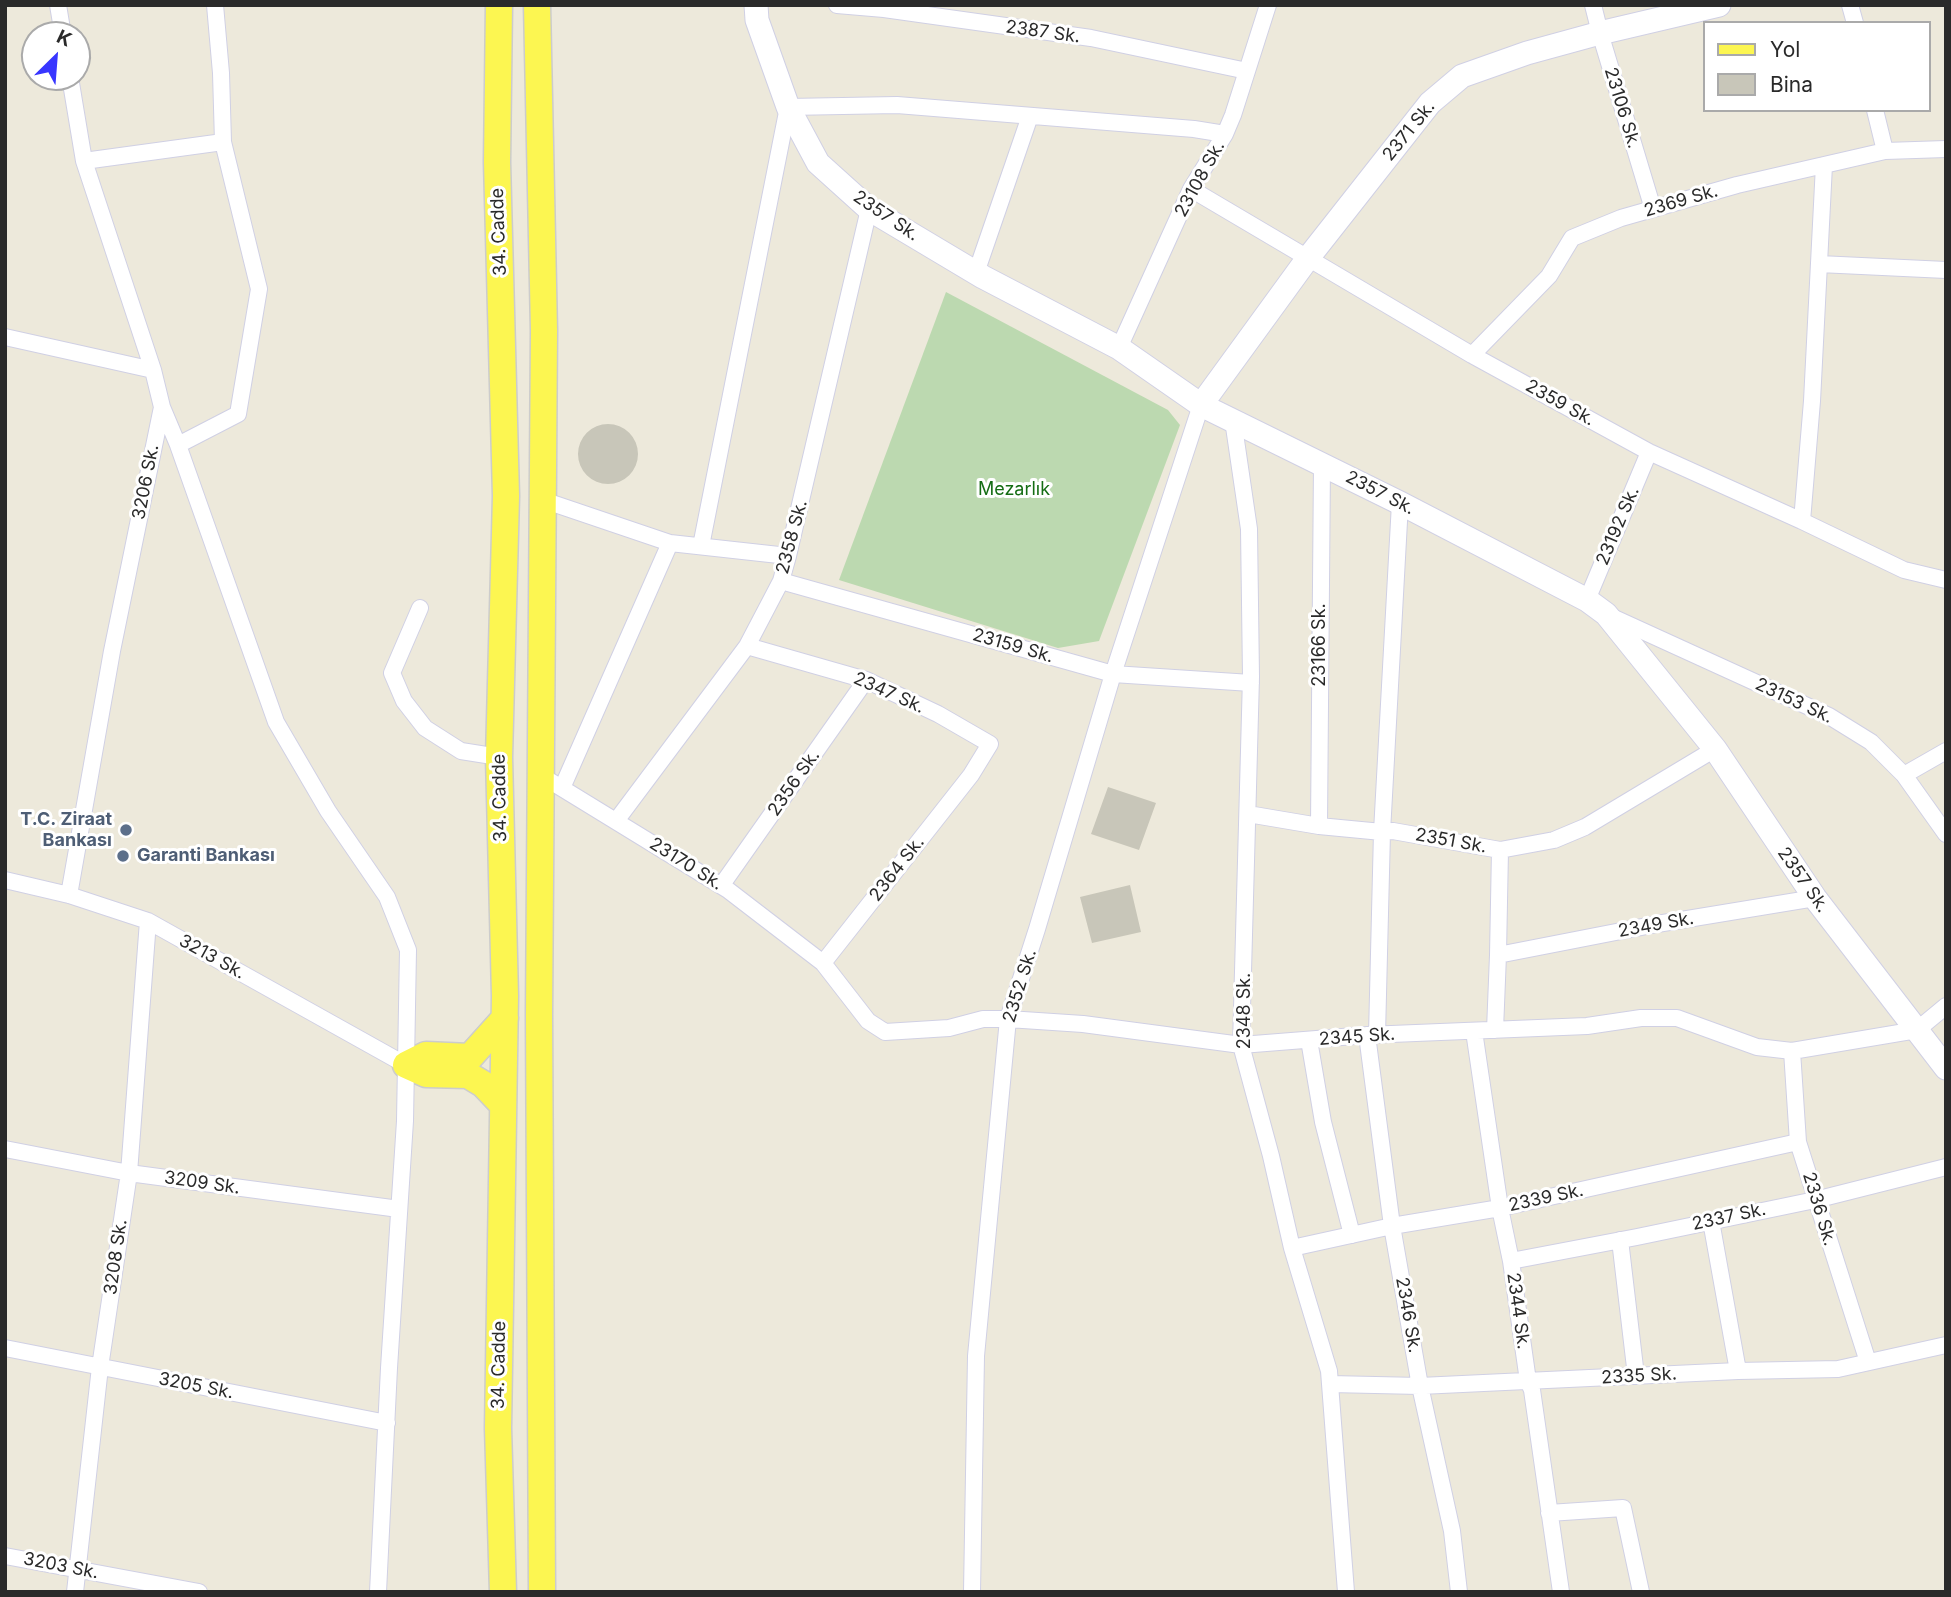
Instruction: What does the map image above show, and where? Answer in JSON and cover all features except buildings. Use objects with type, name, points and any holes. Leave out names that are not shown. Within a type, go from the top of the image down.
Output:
[{"type":"main road","name":"34. Cadde","points":[[499,5],[496,162],[506,496],[499,757],[505,1018],[498,1428],[503,1592]]},
{"type":"main road","points":[[537,5],[544,331],[543,500],[552,782],[539,1014],[542,1592]]},
{"type":"main road","points":[[469,1066],[505,1018]]},
{"type":"main road","points":[[406,1065],[426,1055],[469,1066],[503,1105]]},
{"type":"street","points":[[178,445],[237,414],[259,289],[223,142],[215,5]]},
{"type":"street","name":"2357 Sk.","points":[[755,5],[757,20],[788,107],[818,163],[869,209],[976,273],[1119,348],[1201,405],[1401,503],[1587,600],[1606,614],[1715,749],[1815,898],[1946,1068]]},
{"type":"street","name":"2387 Sk.","points":[[837,5],[884,7],[1091,38],[1247,71]]},
{"type":"street","name":"23108 Sk.","points":[[1119,348],[1191,189],[1225,134],[1268,5]]},
{"type":"street","name":"23106 Sk.","points":[[1593,5],[1653,209]]},
{"type":"street","name":"2371 Sk.","points":[[1201,405],[1308,258],[1430,103],[1462,76],[1527,53],[1719,5]]},
{"type":"street","name":"3206 Sk.","points":[[69,895],[112,651],[162,407],[153,370],[84,161],[72,91]]},
{"type":"street","points":[[701,546],[788,107],[897,104],[1194,129],[1225,134]]},
{"type":"street","points":[[1875,112],[1885,151]]},
{"type":"street","points":[[976,273],[1030,116]]},
{"type":"street","points":[[84,161],[223,142]]},
{"type":"street","name":"2369 Sk.","points":[[1472,355],[1549,276],[1572,238],[1621,218],[1737,185],[1885,151],[1946,149]]},
{"type":"street","points":[[1802,521],[1812,401],[1824,165]]},
{"type":"street","name":"2359 Sk.","points":[[1191,189],[1472,355],[1649,452],[1904,570],[1946,580]]},
{"type":"street","name":"2358 Sk.","points":[[616,821],[747,646],[781,581],[869,209]]},
{"type":"street","points":[[1819,264],[1946,270]]},
{"type":"street","points":[[5,337],[153,370]]},
{"type":"street","name":"2352 Sk.","points":[[972,1592],[976,1356],[1008,1019],[1113,674],[1201,405]]},
{"type":"street","points":[[162,407],[178,445],[276,722],[328,811],[387,897],[408,950],[405,1121],[378,1592]]},
{"type":"street","name":"2348 Sk.","points":[[1233,420],[1249,529],[1251,683],[1241,1045],[1292,1248],[1329,1371],[1346,1592]]},
{"type":"street","name":"23192 Sk.","points":[[1587,600],[1649,452]]},
{"type":"street","name":"23166 Sk.","points":[[1319,826],[1322,463]]},
{"type":"street","points":[[543,500],[670,543],[788,556]]},
{"type":"street","name":"2346 Sk.","points":[[1401,503],[1372,1035],[1392,1226],[1420,1387],[1452,1531],[1459,1592]]},
{"type":"street","points":[[552,782],[670,543]]},
{"type":"street","name":"23159 Sk.","points":[[781,581],[1113,674],[1251,683]]},
{"type":"street","points":[[421,608],[392,673],[404,701],[425,728],[461,751],[499,757]]},
{"type":"street","name":"23153 Sk.","points":[[1606,614],[1829,716],[1871,741],[1904,775],[1946,834]]},
{"type":"street","name":"2347 Sk.","points":[[747,646],[866,680],[938,714],[990,744],[971,775]]},
{"type":"street","name":"2356 Sk.","points":[[721,886],[866,680]]},
{"type":"street","name":"2351 Sk.","points":[[1248,814],[1319,826],[1393,831],[1500,850],[1554,840],[1585,827],[1715,749]]},
{"type":"street","points":[[1904,775],[1946,751]]},
{"type":"street","name":"2364 Sk.","points":[[823,963],[971,775]]},
{"type":"street","name":"23170 Sk.","points":[[552,782],[721,886],[823,963]]},
{"type":"street","points":[[1495,1030],[1500,850]]},
{"type":"street","name":"3213 Sk.","points":[[5,880],[69,895],[148,921],[406,1065]]},
{"type":"street","name":"2349 Sk.","points":[[1498,955],[1657,924],[1815,898]]},
{"type":"street","name":"3208 Sk.","points":[[75,1592],[100,1367],[129,1173],[148,921]]},
{"type":"street","name":"2345 Sk.","points":[[823,963],[868,1021],[885,1032],[949,1028],[983,1019],[1008,1019],[1083,1024],[1241,1045],[1372,1035],[1587,1026],[1641,1018],[1677,1018],[1757,1047],[1792,1051],[1917,1030]]},
{"type":"street","points":[[1917,1030],[1946,1006]]},
{"type":"street","name":"2344 Sk.","points":[[1474,1031],[1500,1208],[1511,1261],[1528,1381],[1532,1390],[1561,1592]]},
{"type":"street","points":[[1309,1040],[1323,1122],[1352,1235]]},
{"type":"street","name":"2336 Sk.","points":[[1792,1051],[1798,1142],[1868,1362]]},
{"type":"street","name":"2339 Sk.","points":[[1292,1248],[1392,1226],[1500,1208],[1798,1142]]},
{"type":"street","name":"3209 Sk.","points":[[5,1149],[129,1173],[400,1209]]},
{"type":"street","name":"2337 Sk.","points":[[1511,1261],[1815,1199],[1946,1167]]},
{"type":"street","points":[[1711,1221],[1738,1371]]},
{"type":"street","points":[[1620,1240],[1636,1376]]},
{"type":"street","name":"2335 Sk.","points":[[1330,1384],[1420,1387],[1738,1371],[1838,1369],[1946,1345]]},
{"type":"street","name":"3205 Sk.","points":[[5,1348],[387,1423]]},
{"type":"street","points":[[1549,1513],[1623,1508],[1641,1592]]},
{"type":"street","name":"3203 Sk.","points":[[5,1556],[199,1592]]},
{"type":"green space","name":"Mezarlık","points":[[946,292],[1168,410],[1180,425],[1099,641],[1058,648],[839,580]]},
{"type":"place","name":"T.C. Ziraat Bankası","points":[[126,830]]},
{"type":"place","name":"Garanti Bankası","points":[[123,856]]}]
